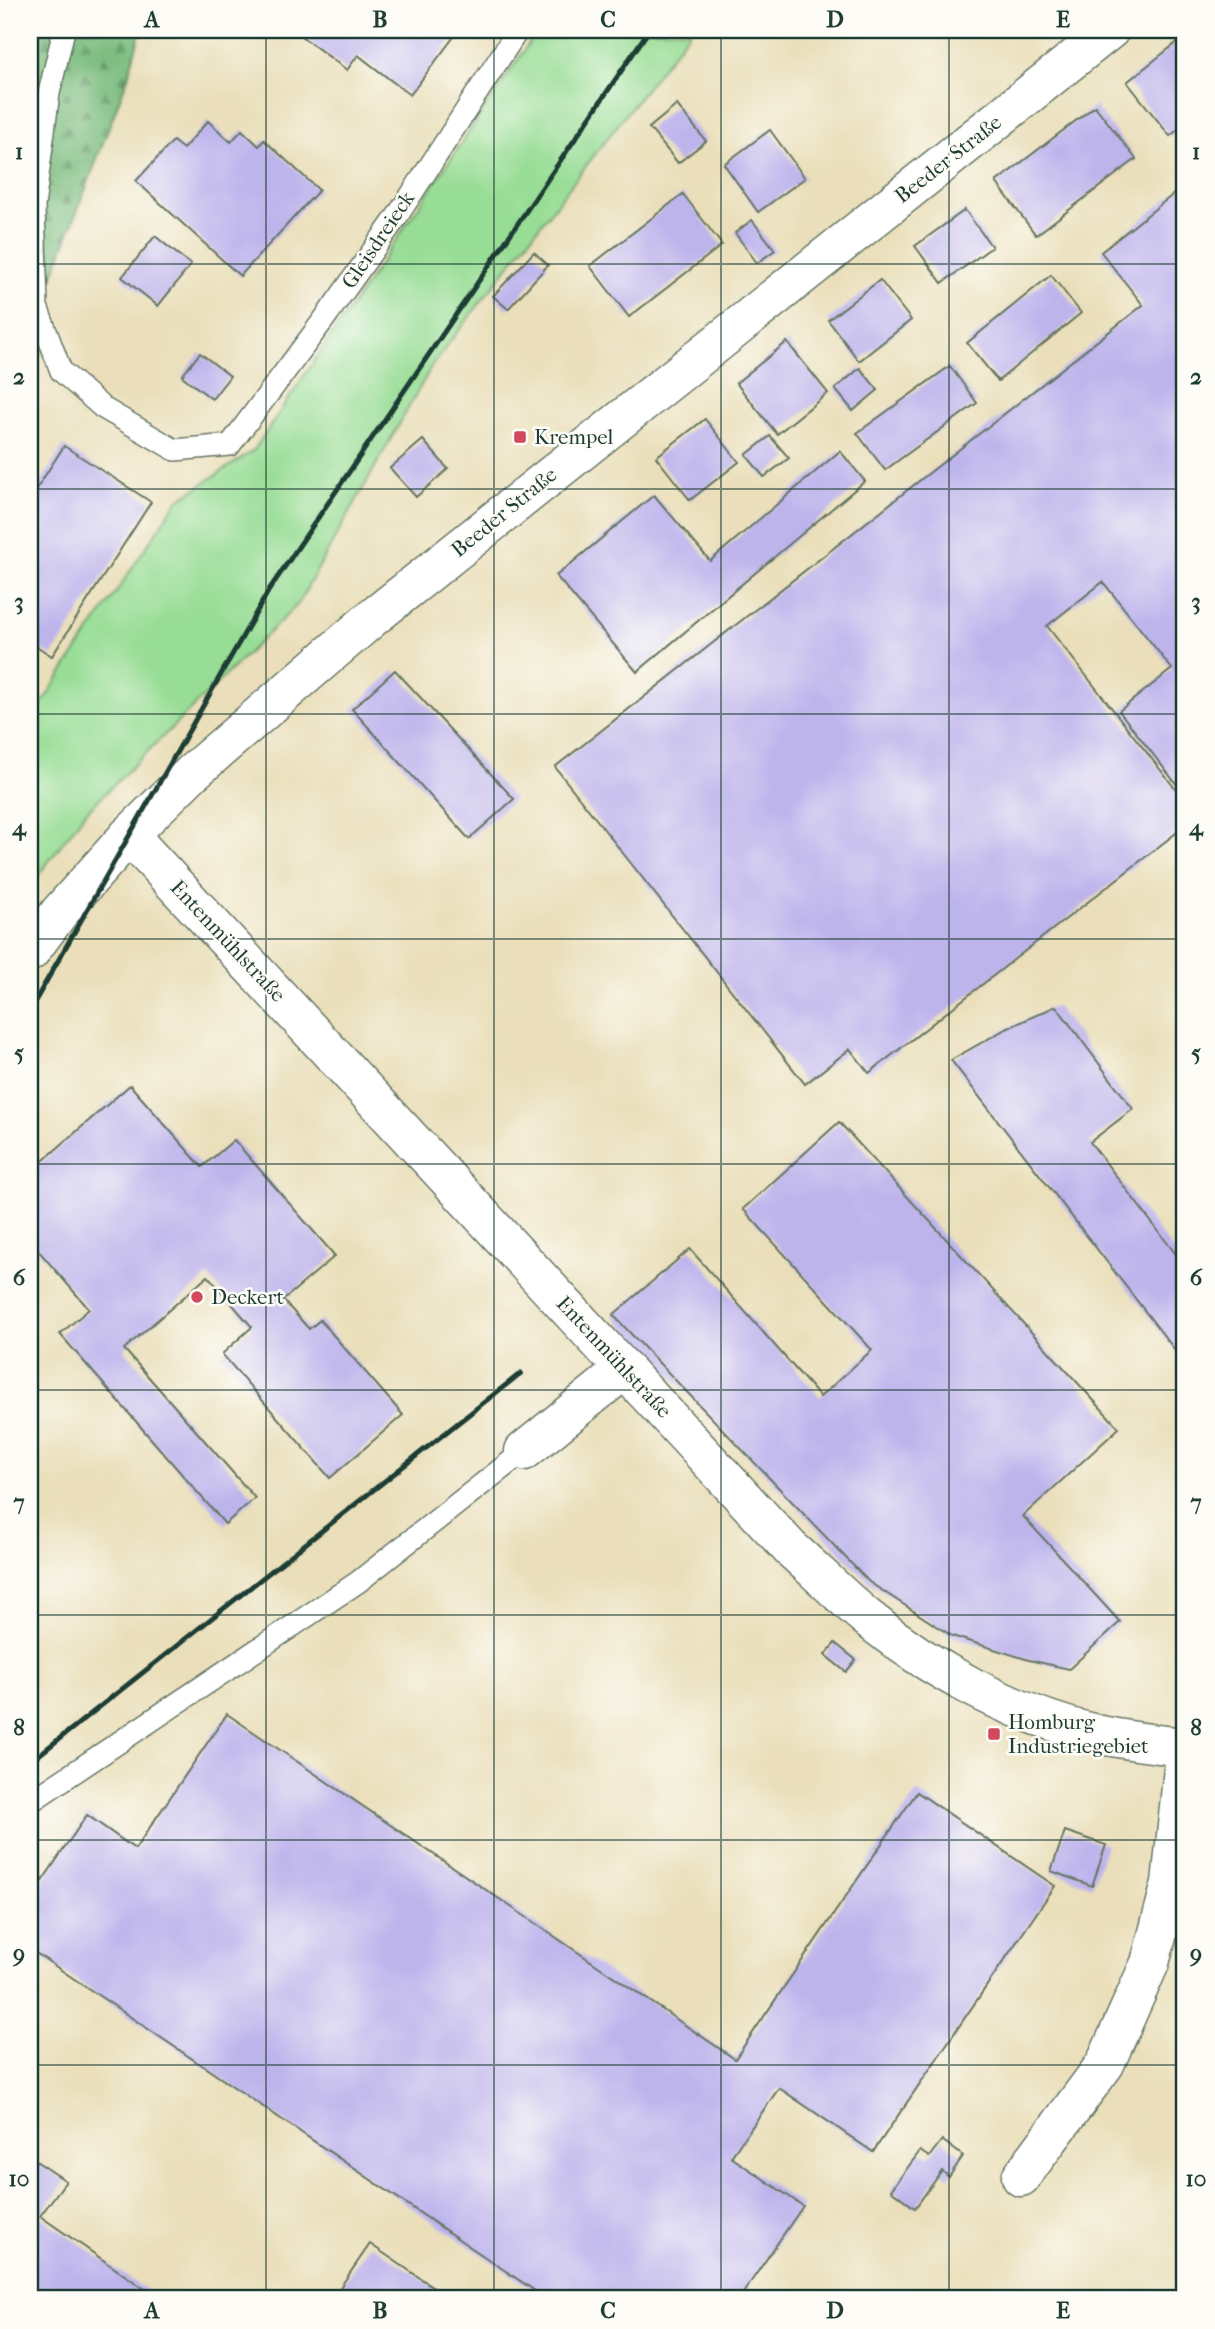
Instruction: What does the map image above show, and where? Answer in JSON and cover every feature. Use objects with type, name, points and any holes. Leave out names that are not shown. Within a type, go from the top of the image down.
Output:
[{"type":"street","name":"Beeder Straße","points":[[30,952],[59,913],[129,835],[192,773],[371,619],[1110,30]]},
{"type":"street","name":"Entenmühlstraße","points":[[129,835],[790,1548],[866,1617],[942,1671],[1026,1712],[1093,1733],[1185,1748]]},
{"type":"street","points":[[524,1451],[625,1369]]},
{"type":"street","points":[[1021,2177],[1105,2064],[1150,1963],[1171,1883],[1185,1748]]},
{"type":"lane","name":"Gleisdreieck","points":[[64,30],[49,93],[34,206],[37,307],[61,371],[103,408],[175,450],[230,445],[396,218],[518,30]]},
{"type":"lane","points":[[30,1802],[358,1582],[524,1451]]},
{"type":"green space","points":[[30,30],[141,30],[128,77],[30,336]]},
{"type":"green space","points":[[538,30],[691,30],[433,364],[298,604],[84,814],[30,887],[30,721],[177,501],[254,450]]},
{"type":"building","points":[[293,30],[459,30],[410,95],[358,55],[347,70]]},
{"type":"building","points":[[1185,36],[1185,124],[1170,136],[1127,82]]},
{"type":"building","points":[[677,105],[706,141],[678,163],[649,128]]},
{"type":"building","points":[[1095,106],[1136,159],[1036,235],[996,182]]},
{"type":"building","points":[[208,121],[231,142],[242,130],[259,146],[264,140],[319,190],[240,276],[136,181],[173,141],[183,149]]},
{"type":"building","points":[[770,130],[805,178],[758,212],[724,164]]},
{"type":"building","points":[[1185,185],[1185,795],[1119,711],[1172,669],[1103,582],[1047,626],[1185,801],[1185,826],[869,1073],[850,1049],[805,1084],[555,767],[1143,305],[1101,252]]},
{"type":"building","points":[[683,194],[722,245],[629,317],[590,266]]},
{"type":"building","points":[[965,210],[992,247],[942,283],[915,246]]},
{"type":"building","points":[[752,220],[775,250],[757,263],[735,233]]},
{"type":"building","points":[[155,236],[191,265],[158,306],[122,277]]},
{"type":"building","points":[[534,252],[548,265],[508,309],[493,296]]},
{"type":"building","points":[[1051,275],[1081,313],[998,381],[967,343]]},
{"type":"building","points":[[880,280],[911,320],[859,361],[828,320]]},
{"type":"building","points":[[787,342],[828,393],[777,434],[736,383]]},
{"type":"building","points":[[200,353],[230,376],[212,399],[182,376]]},
{"type":"building","points":[[950,366],[977,403],[885,470],[857,433]]},
{"type":"building","points":[[860,368],[878,390],[853,411],[835,389]]},
{"type":"building","points":[[705,419],[739,462],[690,500],[656,457]]},
{"type":"building","points":[[770,436],[789,458],[764,477],[746,455]]},
{"type":"building","points":[[423,440],[448,469],[416,497],[390,468]]},
{"type":"building","points":[[64,446],[151,502],[52,656],[30,642],[30,499]]},
{"type":"building","points":[[840,451],[865,481],[637,672],[556,576],[654,495],[710,561]]},
{"type":"building","points":[[395,670],[514,799],[469,839],[352,709]]},
{"type":"building","points":[[1056,1006],[1133,1109],[1090,1142],[1185,1266],[1185,1363],[951,1060],[1004,1030]]},
{"type":"building","points":[[130,1085],[202,1167],[234,1140],[335,1256],[283,1300],[309,1329],[320,1320],[403,1415],[330,1478],[222,1354],[252,1327],[208,1276],[124,1349],[255,1498],[225,1524],[60,1334],[89,1309],[30,1241],[30,1172]]},
{"type":"building","points":[[839,1122],[1119,1428],[1023,1516],[1120,1622],[1069,1669],[1029,1660],[952,1636],[869,1582],[613,1315],[690,1249],[820,1397],[872,1350],[743,1209]]},
{"type":"building","points":[[835,1643],[856,1660],[846,1672],[825,1655]]},
{"type":"building","points":[[227,1714],[735,2059],[917,1792],[1055,1886],[873,2152],[779,2088],[731,2157],[803,2206],[739,2299],[547,2299],[30,1949],[30,1899],[87,1815],[135,1849]]},
{"type":"building","points":[[1065,1831],[1106,1845],[1092,1886],[1051,1871]]},
{"type":"building","points":[[942,2140],[963,2156],[949,2177],[942,2171],[915,2208],[891,2190],[920,2151],[929,2157]]},
{"type":"building","points":[[30,2157],[66,2181],[40,2216],[159,2299],[36,2299],[30,2295]]},
{"type":"building","points":[[370,2244],[451,2299],[332,2299]]},
{"type":"railway","points":[[30,1010],[269,590],[649,30]]},
{"type":"railway","points":[[30,1762],[521,1373]]},
{"type":"place","name":"Krempel","points":[[520,437]]},
{"type":"place","name":"Deckert","points":[[197,1297]]},
{"type":"place","name":"Homburg Industriegebiet","points":[[994,1734]]}]
